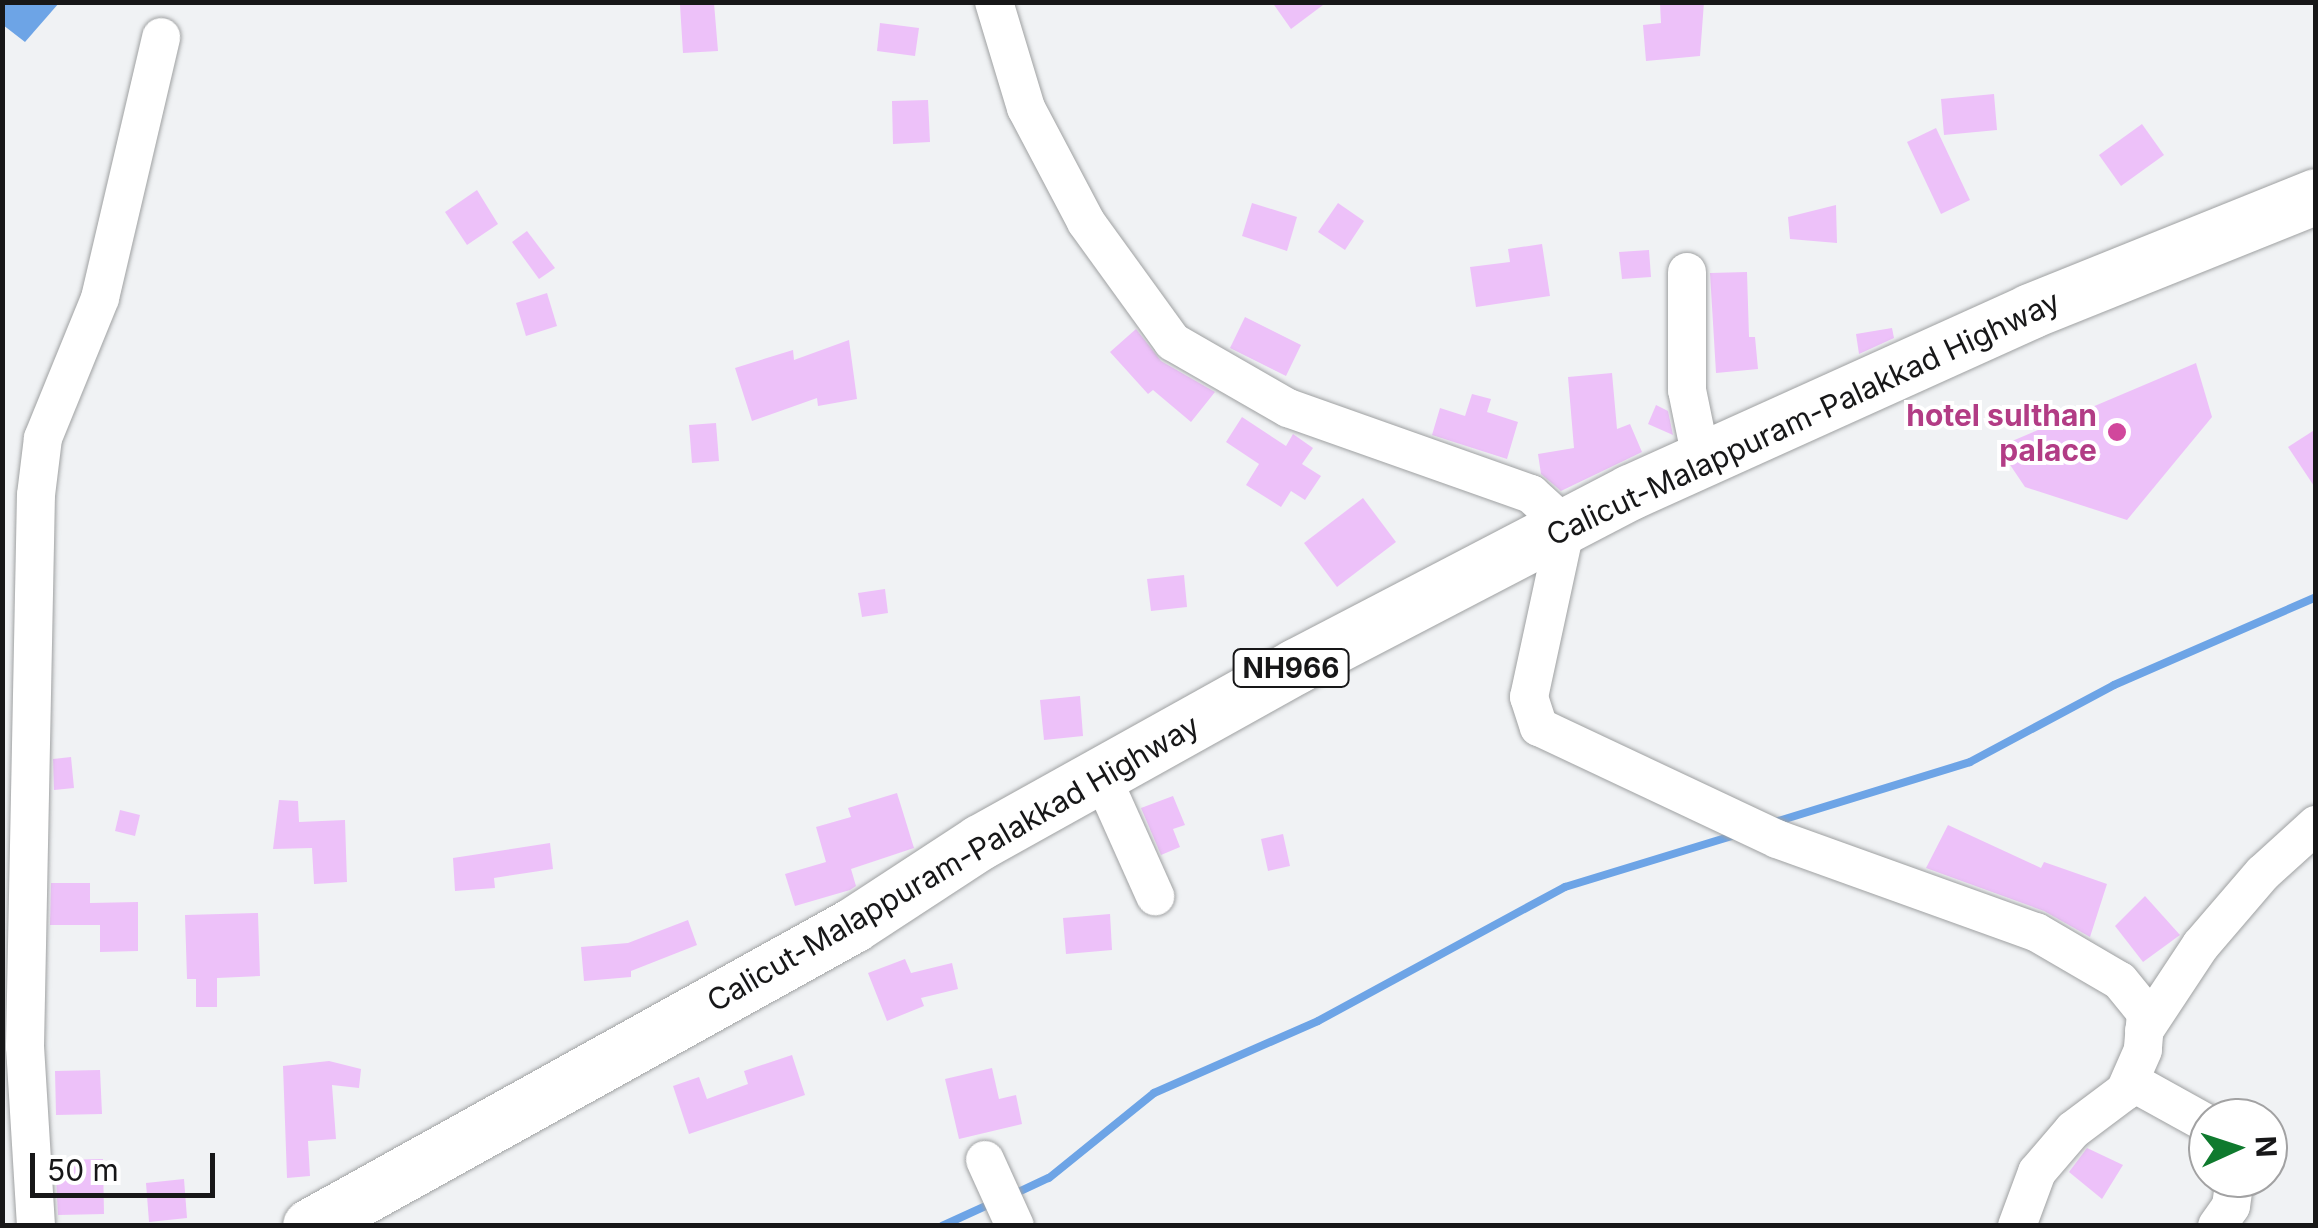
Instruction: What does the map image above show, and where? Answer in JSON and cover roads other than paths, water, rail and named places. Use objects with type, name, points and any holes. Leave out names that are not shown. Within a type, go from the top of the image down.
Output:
[{"type":"highway","name":"Calicut-Malappuram-Palakkad Highway","points":[[310,1226],[853,925],[1101,775],[1566,526],[1701,458],[2030,312],[2316,196]]},
{"type":"street","points":[[994,2],[1026,108],[1086,222],[1173,342],[1288,408],[1531,494],[1566,526],[1529,697],[1539,727],[1680,798],[1777,840],[2036,932],[2120,982],[2146,1013],[2130,1081],[2037,1172],[2017,1226]]},
{"type":"street","points":[[36,1226],[25,1046],[32,922],[14,803],[43,438],[100,298],[161,37]]},
{"type":"street","points":[[1686,272],[1687,390],[1701,458]]},
{"type":"street","points":[[1101,775],[1155,896]]},
{"type":"street","points":[[2144,1032],[2201,945],[2262,873],[2316,826]]},
{"type":"street","points":[[2130,1081],[2188,1113]]},
{"type":"street","points":[[989,1171],[1013,1221]]},
{"type":"street","points":[[2216,1226],[2232,1198]]},
{"type":"water","points":[[2,3],[59,3],[25,42],[3,25]]},
{"type":"waterway","points":[[1772,823],[1970,762],[2114,685],[2316,597]]},
{"type":"waterway","points":[[1014,1194],[1049,1178],[1154,1093],[1318,1021],[1565,887],[1735,835]]},
{"type":"waterway","points":[[942,1226],[992,1203]]},
{"type":"place","name":"hotel sulthan palace","points":[[2117,432]]}]
